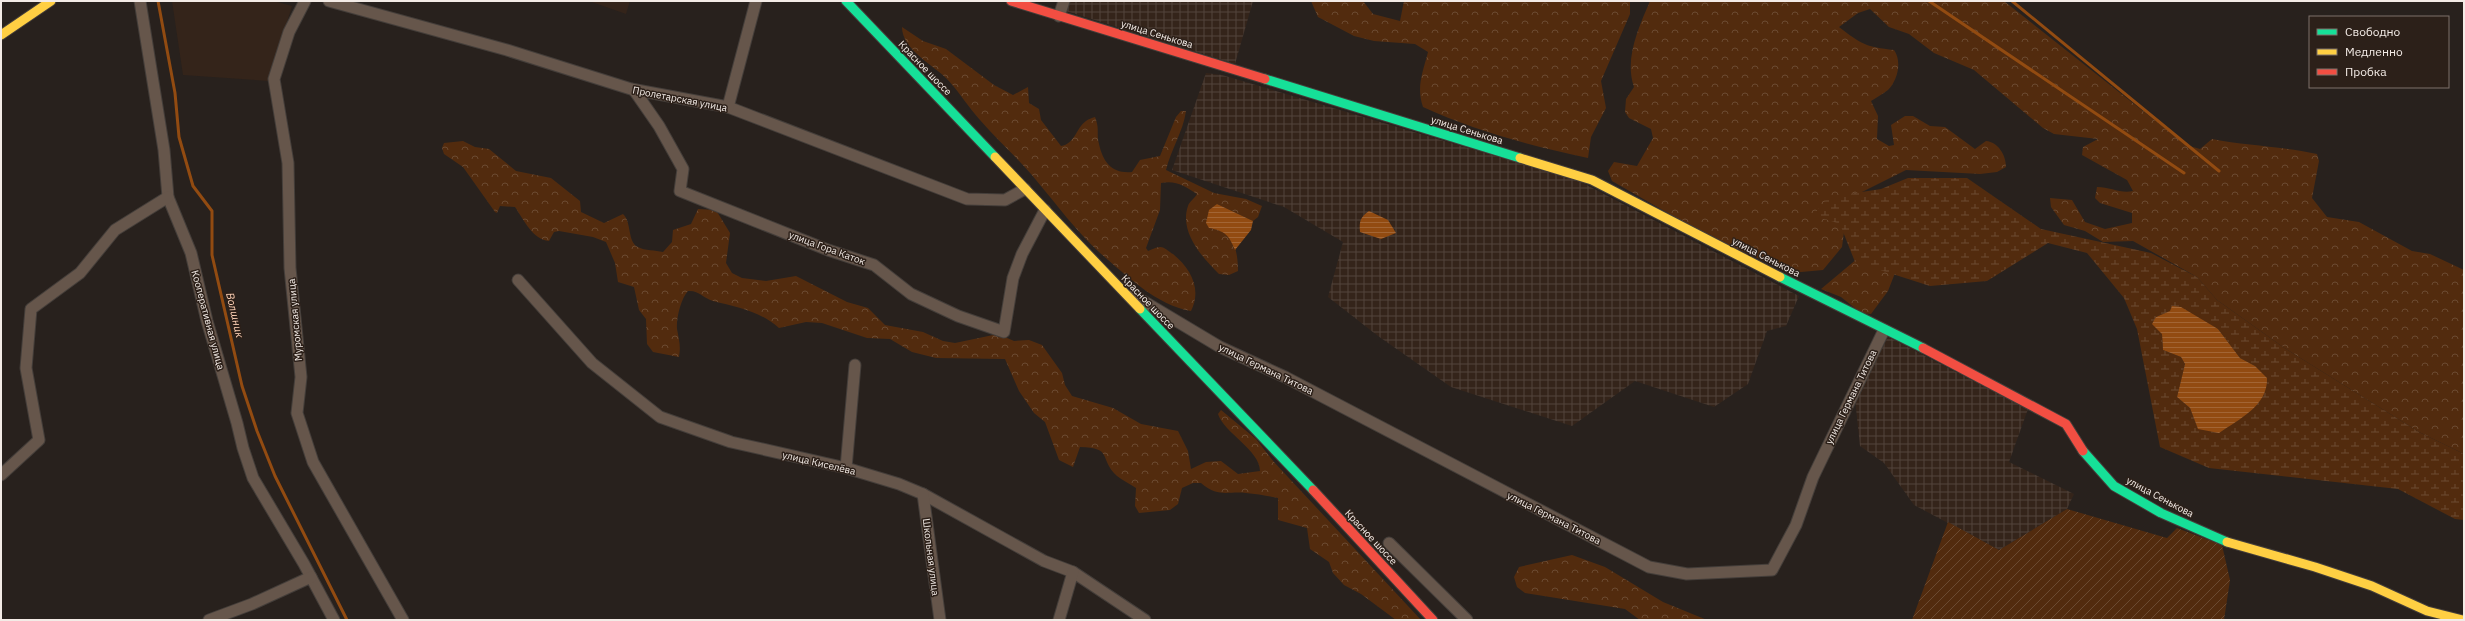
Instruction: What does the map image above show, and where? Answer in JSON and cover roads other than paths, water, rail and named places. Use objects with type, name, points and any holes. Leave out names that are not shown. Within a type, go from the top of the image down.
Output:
[{"type":"street","points":[[3,31],[51,1]]},
{"type":"street","name":"Кооперативная улица","points":[[140,1],[164,150],[168,197],[191,253],[207,321],[253,478],[311,577],[334,620]]},
{"type":"street","name":"Муромская улица","points":[[305,1],[289,32],[274,80],[288,162],[290,268],[301,377],[297,413],[313,462],[403,620]]},
{"type":"street","name":"Пролетарская улица","points":[[329,1],[507,50],[634,90],[728,107],[967,199],[1005,200],[1025,189]]},
{"type":"street","points":[[728,107],[756,1]]},
{"type":"street","name":"Красное шоссе","points":[[846,1],[1324,502],[1433,620]]},
{"type":"street","name":"улица Сенькова","points":[[1011,1],[1592,180],[1884,330],[1935,353],[2066,424],[2084,453],[2114,486],[2161,513],[2225,542],[2315,567],[2372,586],[2427,611],[2463,620]]},
{"type":"street","points":[[1059,16],[1064,1]]},
{"type":"street","name":"улица Гора Каток","points":[[634,90],[659,126],[683,169],[680,191],[828,250],[874,265],[911,294],[958,316],[1004,332],[1013,278],[1025,248],[1045,210]]},
{"type":"street","points":[[1,475],[39,440],[26,368],[31,309],[80,273],[115,230],[168,197]]},
{"type":"street","name":"улица Киселёва","points":[[518,280],[592,363],[660,417],[731,442],[846,468],[899,484],[923,494],[1044,561],[1073,572],[1145,620]]},
{"type":"street","name":"улица Германа Титова","points":[[1117,286],[1220,347],[1285,377],[1649,567],[1687,574],[1772,570],[1796,525],[1813,477],[1884,330]]},
{"type":"street","points":[[846,468],[855,365]]},
{"type":"street","name":"Школьная улица","points":[[923,494],[940,620]]},
{"type":"street","points":[[1390,543],[1467,620]]},
{"type":"street","points":[[1059,620],[1073,572]]},
{"type":"street","points":[[209,620],[252,604],[311,577]]},
{"type":"waterway","name":"Волшник","points":[[158,1],[175,93],[179,137],[193,186],[212,211],[212,255],[242,386],[257,431],[275,476],[347,620]]},
{"type":"waterway","points":[[1929,1],[2184,173]]},
{"type":"waterway","points":[[2012,1],[2219,171]]}]
